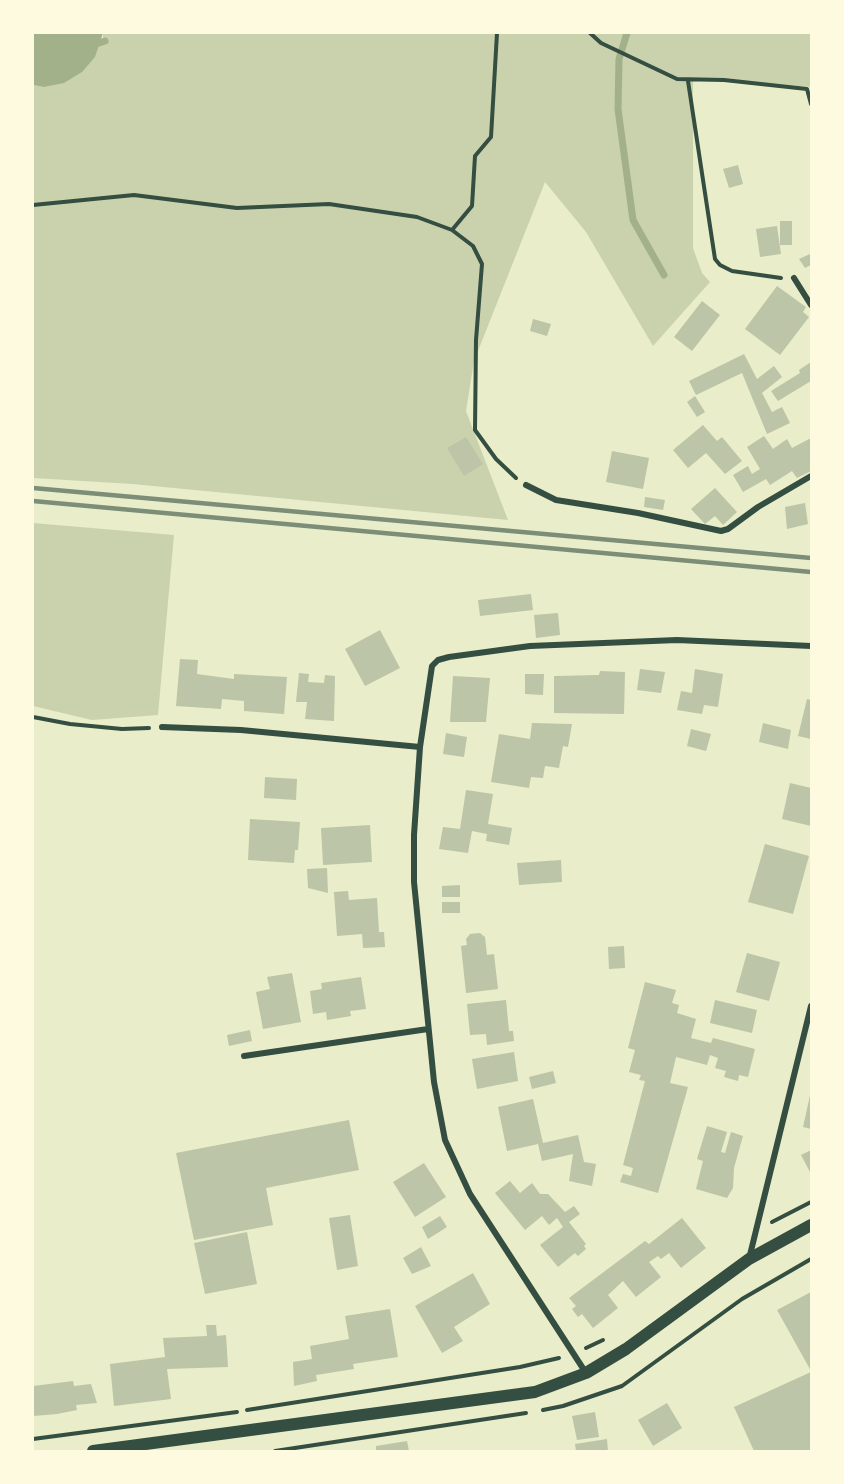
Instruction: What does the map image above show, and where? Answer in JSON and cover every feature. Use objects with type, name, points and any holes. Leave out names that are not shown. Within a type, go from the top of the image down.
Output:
[{"type":"main road","points":[[93,1451],[535,1392],[586,1373],[626,1349],[749,1259],[811,1226]]},
{"type":"street","points":[[794,278],[811,305]]},
{"type":"street","points":[[526,485],[556,500],[638,513],[721,531],[728,529],[758,507],[811,477]]},
{"type":"street","points":[[586,1373],[470,1194],[445,1140],[434,1082],[414,882],[414,835],[420,747],[432,666],[438,660],[449,657],[530,646],[677,639],[811,646]]},
{"type":"street","points":[[162,727],[241,730],[420,747]]},
{"type":"street","points":[[749,1259],[811,1006]]},
{"type":"street","points":[[244,1056],[428,1029]]},
{"type":"path","points":[[452,230],[472,206],[475,156],[491,137],[496,33]]},
{"type":"path","points":[[590,33],[593,38],[614,50],[668,76],[688,81],[724,80],[807,89],[811,104]]},
{"type":"path","points":[[688,81],[715,259],[720,265],[732,271],[794,278]]},
{"type":"path","points":[[33,205],[134,195],[237,208],[329,204],[417,217],[452,230],[474,246],[482,264],[476,350],[475,430],[496,459],[526,485]]},
{"type":"path","points":[[33,717],[70,724],[122,729],[162,727]]},
{"type":"path","points":[[33,1439],[243,1411],[520,1367],[574,1354],[604,1339]]},
{"type":"shaded area","points":[[33,33],[103,33],[95,57],[82,72],[64,83],[44,87],[33,85]]},
{"type":"shaded area","points":[[103,33],[811,33],[811,87],[724,80],[693,80],[693,248],[702,273],[710,282],[653,346],[586,232],[545,182],[474,361],[466,411],[508,520],[132,484],[33,478],[33,85],[44,87],[103,38]]},
{"type":"shaded area","points":[[33,523],[174,535],[158,715],[92,720],[33,706]]},
{"type":"building","points":[[738,165],[743,184],[729,188],[723,169]]},
{"type":"building","points":[[780,221],[792,221],[792,245],[780,245]]},
{"type":"building","points":[[777,226],[781,254],[760,257],[756,229]]},
{"type":"building","points":[[810,254],[811,265],[805,268],[799,259]]},
{"type":"building","points":[[777,286],[806,307],[803,312],[809,317],[780,355],[745,329]]},
{"type":"building","points":[[702,301],[720,315],[692,351],[674,337]]},
{"type":"building","points":[[533,319],[551,324],[547,336],[530,331]]},
{"type":"building","points":[[744,354],[757,379],[774,366],[782,377],[762,393],[772,412],[782,407],[790,423],[767,434],[742,373],[696,395],[689,381]]},
{"type":"building","points":[[811,362],[811,381],[778,401],[771,391],[800,373],[799,370]]},
{"type":"building","points":[[695,396],[705,412],[697,417],[687,402]]},
{"type":"building","points":[[703,425],[717,441],[722,437],[742,461],[725,474],[706,453],[688,468],[673,450]]},
{"type":"building","points":[[764,436],[773,449],[787,439],[792,448],[811,438],[811,471],[797,478],[792,471],[770,485],[766,479],[743,492],[733,475],[748,466],[752,474],[760,469],[747,447]]},
{"type":"building","points":[[466,437],[483,464],[464,476],[447,448]]},
{"type":"building","points":[[612,451],[649,458],[643,489],[606,482]]},
{"type":"building","points":[[715,488],[737,512],[723,525],[715,516],[705,524],[691,509]]},
{"type":"building","points":[[645,497],[665,500],[663,510],[644,507]]},
{"type":"building","points":[[805,503],[808,524],[787,529],[785,507]]},
{"type":"building","points":[[531,594],[533,610],[480,616],[478,600]]},
{"type":"building","points":[[558,613],[560,635],[536,638],[534,615]]},
{"type":"building","points":[[380,630],[400,668],[365,686],[345,649]]},
{"type":"building","points":[[180,659],[198,660],[197,674],[234,679],[234,674],[287,677],[284,714],[244,711],[244,701],[222,699],[221,709],[176,706]]},
{"type":"building","points":[[640,669],[665,672],[661,693],[637,690]]},
{"type":"building","points":[[695,669],[723,674],[718,707],[704,705],[702,714],[677,710],[681,691],[692,693]]},
{"type":"building","points":[[600,671],[625,672],[624,714],[554,713],[554,676],[599,675]]},
{"type":"building","points":[[299,673],[309,674],[308,682],[324,683],[325,675],[335,676],[334,721],[305,719],[307,702],[296,702]]},
{"type":"building","points":[[525,674],[544,674],[543,695],[525,694]]},
{"type":"building","points":[[453,676],[490,678],[486,722],[450,722]]},
{"type":"building","points":[[807,699],[811,700],[811,739],[798,736]]},
{"type":"building","points":[[532,723],[572,724],[568,747],[563,746],[559,768],[545,766],[543,778],[531,777],[529,788],[491,782],[499,734],[530,739]]},
{"type":"building","points":[[763,723],[791,730],[788,749],[759,742]]},
{"type":"building","points":[[691,729],[711,734],[706,751],[687,746]]},
{"type":"building","points":[[446,733],[467,737],[464,757],[443,754]]},
{"type":"building","points":[[265,777],[297,779],[296,800],[264,798]]},
{"type":"building","points":[[790,783],[811,788],[811,826],[782,819]]},
{"type":"building","points":[[466,790],[493,794],[488,824],[512,828],[509,845],[486,841],[487,834],[472,831],[468,853],[439,849],[443,827],[460,829]]},
{"type":"building","points":[[250,819],[300,822],[298,850],[295,850],[294,863],[248,860]]},
{"type":"building","points":[[370,825],[372,862],[323,865],[321,828]]},
{"type":"building","points":[[765,844],[809,856],[793,914],[748,902]]},
{"type":"building","points":[[561,860],[562,882],[519,885],[517,863]]},
{"type":"building","points":[[327,868],[328,893],[308,888],[307,869]]},
{"type":"building","points":[[460,885],[460,897],[442,897],[442,886]]},
{"type":"building","points":[[348,891],[349,900],[377,898],[379,932],[384,932],[385,947],[363,948],[362,934],[337,936],[334,892]]},
{"type":"building","points":[[442,902],[460,902],[460,913],[442,913]]},
{"type":"building","points":[[480,933],[485,937],[487,955],[494,954],[498,989],[466,993],[461,946],[467,945],[466,939],[470,934]]},
{"type":"building","points":[[624,946],[625,968],[609,969],[608,947]]},
{"type":"building","points":[[747,953],[780,962],[769,1001],[736,992]]},
{"type":"building","points":[[292,973],[301,1022],[263,1029],[256,992],[270,989],[267,977]]},
{"type":"building","points":[[361,977],[366,1009],[350,1011],[351,1016],[327,1020],[326,1012],[313,1014],[310,991],[322,989],[321,983]]},
{"type":"building","points":[[645,982],[676,990],[672,1003],[679,1005],[677,1013],[696,1019],[691,1038],[711,1043],[713,1038],[755,1049],[748,1077],[739,1075],[738,1081],[724,1077],[726,1071],[715,1068],[718,1058],[710,1055],[707,1065],[676,1057],[670,1083],[688,1087],[658,1193],[620,1182],[623,1174],[631,1176],[633,1168],[623,1165],[645,1081],[639,1080],[641,1075],[629,1072],[635,1050],[628,1048]]},
{"type":"building","points":[[506,1000],[509,1031],[513,1031],[514,1041],[487,1045],[486,1034],[470,1035],[467,1004]]},
{"type":"building","points":[[715,1000],[757,1010],[752,1033],[710,1023]]},
{"type":"building","points":[[250,1030],[252,1041],[229,1046],[227,1035]]},
{"type":"building","points":[[514,1052],[518,1081],[477,1089],[472,1059]]},
{"type":"building","points":[[553,1071],[556,1083],[532,1089],[529,1077]]},
{"type":"building","points":[[811,1091],[811,1129],[803,1127]]},
{"type":"building","points":[[533,1099],[543,1143],[578,1135],[584,1162],[596,1164],[592,1186],[569,1181],[573,1154],[542,1161],[538,1144],[507,1151],[498,1107]]},
{"type":"building","points":[[349,1120],[359,1170],[266,1188],[273,1225],[194,1240],[176,1153]]},
{"type":"building","points":[[707,1126],[727,1132],[721,1152],[725,1153],[731,1132],[743,1136],[734,1168],[733,1188],[727,1198],[696,1189],[703,1161],[697,1159]]},
{"type":"building","points":[[811,1150],[811,1174],[801,1155]]},
{"type":"building","points":[[424,1163],[446,1197],[415,1217],[393,1182]]},
{"type":"building","points":[[510,1181],[520,1193],[532,1183],[540,1194],[548,1194],[565,1212],[574,1206],[580,1214],[569,1222],[586,1244],[584,1246],[586,1249],[578,1256],[575,1253],[558,1267],[540,1245],[563,1227],[557,1218],[549,1225],[542,1216],[525,1230],[495,1193]]},
{"type":"building","points":[[350,1215],[358,1266],[337,1270],[329,1218]]},
{"type":"building","points":[[440,1216],[447,1227],[428,1239],[422,1227]]},
{"type":"building","points":[[682,1218],[706,1248],[681,1268],[669,1253],[661,1259],[658,1256],[649,1262],[661,1277],[636,1297],[623,1281],[608,1295],[618,1308],[593,1328],[582,1314],[578,1317],[572,1309],[576,1306],[569,1298],[645,1241],[649,1244]]},
{"type":"building","points":[[247,1232],[257,1284],[205,1294],[194,1243]]},
{"type":"building","points":[[421,1247],[431,1266],[412,1274],[403,1258]]},
{"type":"building","points":[[473,1273],[490,1304],[454,1327],[463,1341],[442,1353],[415,1306]]},
{"type":"building","points":[[811,1292],[811,1371],[777,1310]]},
{"type":"building","points":[[390,1309],[398,1357],[353,1364],[354,1369],[316,1375],[317,1381],[294,1386],[293,1362],[312,1359],[310,1346],[349,1339],[345,1316]]},
{"type":"building","points":[[206,1325],[216,1325],[217,1336],[226,1335],[228,1367],[167,1369],[171,1399],[114,1406],[110,1364],[165,1357],[163,1338],[207,1336]]},
{"type":"building","points":[[811,1372],[811,1451],[754,1451],[734,1407]]},
{"type":"building","points":[[73,1381],[74,1386],[91,1384],[97,1403],[76,1405],[77,1410],[33,1416],[33,1386]]},
{"type":"building","points":[[667,1403],[682,1428],[653,1446],[638,1420]]},
{"type":"building","points":[[595,1412],[599,1437],[577,1440],[572,1416]]},
{"type":"building","points":[[607,1439],[608,1451],[576,1451],[575,1444]]},
{"type":"building","points":[[407,1441],[409,1451],[376,1451],[376,1446]]},
{"type":"waterway","points":[[627,33],[619,59],[618,109],[633,220],[664,275]]},
{"type":"waterway","points":[[93,45],[105,41]]},
{"type":"railway","points":[[33,488],[811,558]]},
{"type":"railway","points":[[33,501],[811,572]]}]
